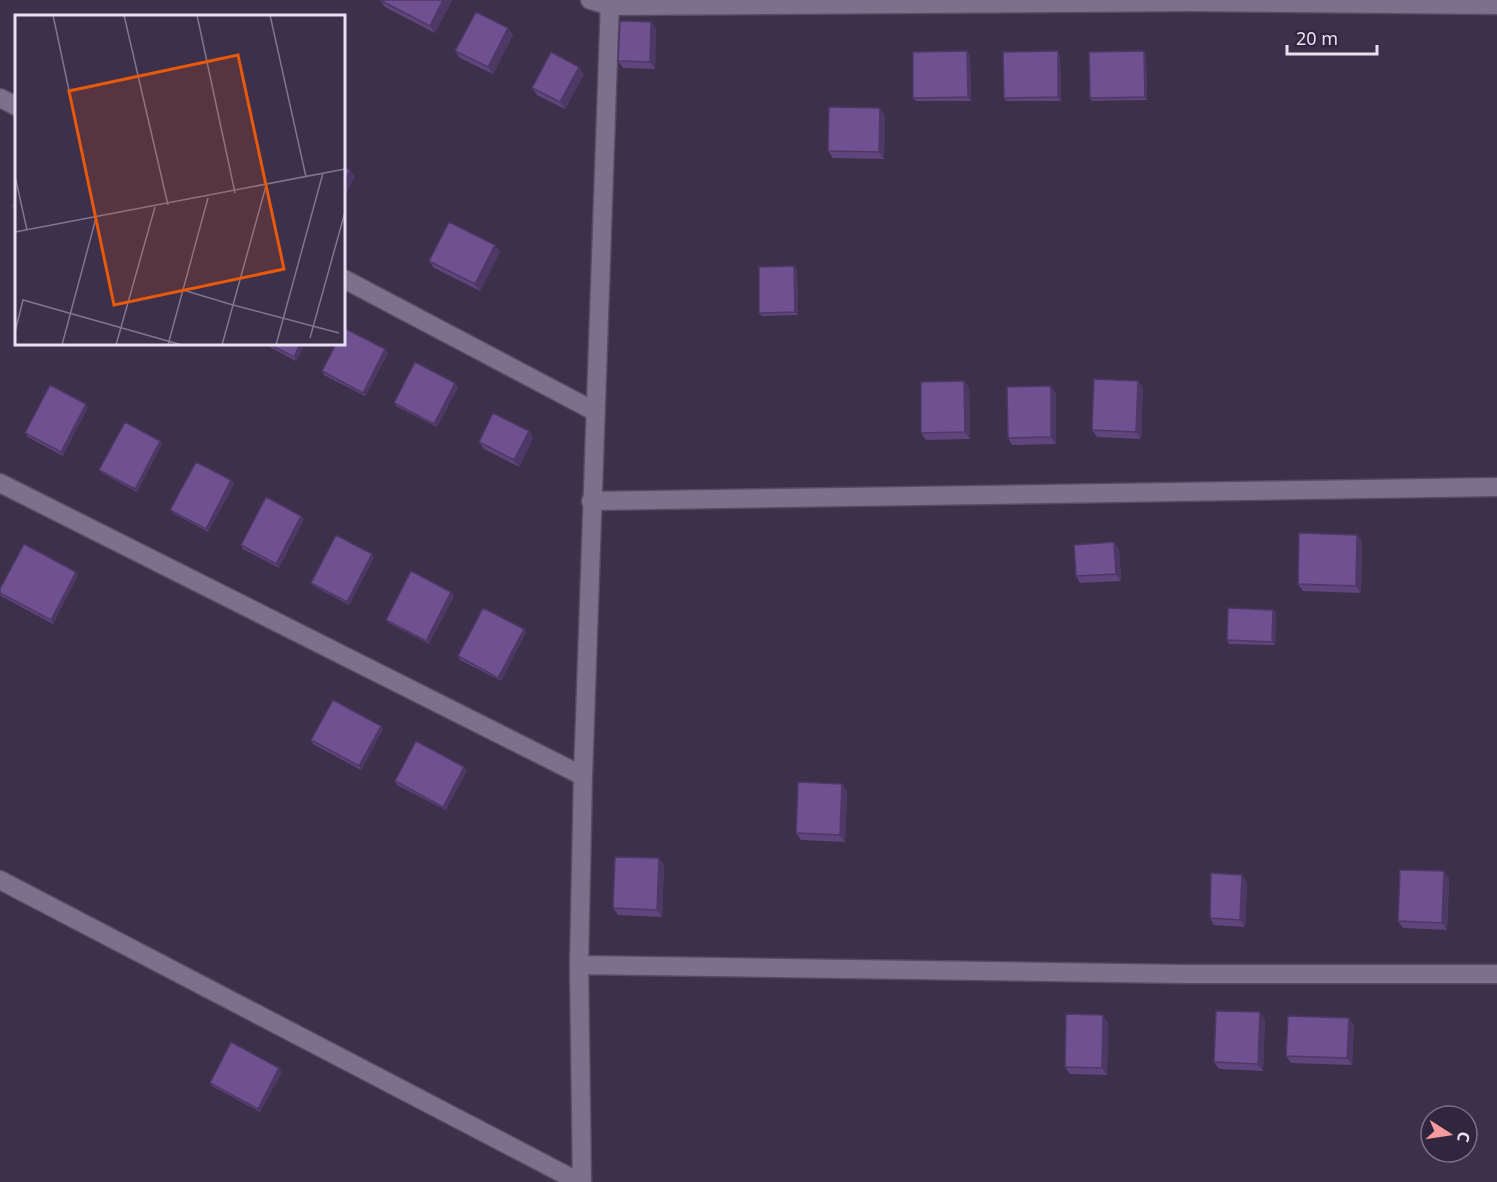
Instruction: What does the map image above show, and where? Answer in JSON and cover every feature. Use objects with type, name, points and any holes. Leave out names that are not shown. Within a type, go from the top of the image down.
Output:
[{"type":"street","points":[[590,0],[610,3],[1179,2],[1497,5]]},
{"type":"street","points":[[0,880],[581,1182],[579,965],[583,776],[610,3]]},
{"type":"street","points":[[0,98],[15,106]]},
{"type":"street","points":[[345,280],[594,411]]},
{"type":"street","points":[[1,485],[583,776]]},
{"type":"street","points":[[591,501],[1497,487]]},
{"type":"street","points":[[579,965],[1182,974],[1497,974]]},
{"type":"building","points":[[380,0],[443,0],[430,26]]},
{"type":"building","points":[[476,12],[508,28],[488,67],[455,51]]},
{"type":"building","points":[[620,21],[651,22],[650,62],[618,61]]},
{"type":"building","points":[[967,51],[968,97],[913,98],[913,52]]},
{"type":"building","points":[[1058,51],[1058,97],[1004,98],[1003,52]]},
{"type":"building","points":[[1144,51],[1145,97],[1090,98],[1089,52]]},
{"type":"building","points":[[551,52],[579,67],[560,102],[532,88]]},
{"type":"building","points":[[829,107],[880,108],[879,152],[828,151]]},
{"type":"building","points":[[345,168],[350,170],[345,180]]},
{"type":"building","points":[[449,222],[495,245],[475,284],[429,261]]},
{"type":"building","points":[[794,266],[795,312],[759,313],[759,267]]},
{"type":"building","points":[[345,329],[385,349],[363,393],[322,371],[335,345],[345,345]]},
{"type":"building","points":[[271,345],[300,345],[294,357]]},
{"type":"building","points":[[415,362],[455,383],[434,424],[394,403]]},
{"type":"building","points":[[1094,379],[1138,381],[1136,432],[1092,430]]},
{"type":"building","points":[[964,381],[965,432],[921,433],[921,382]]},
{"type":"building","points":[[50,385],[86,404],[61,452],[25,433]]},
{"type":"building","points":[[1051,386],[1051,437],[1008,438],[1007,387]]},
{"type":"building","points":[[493,413],[529,431],[514,460],[479,442]]},
{"type":"building","points":[[125,422],[160,441],[135,489],[99,470]]},
{"type":"building","points":[[196,462],[231,480],[206,529],[170,510]]},
{"type":"building","points":[[266,497],[301,516],[276,564],[241,545]]},
{"type":"building","points":[[1299,533],[1357,535],[1356,586],[1298,584]]},
{"type":"building","points":[[336,535],[372,554],[347,602],[311,583]]},
{"type":"building","points":[[1114,542],[1116,574],[1076,576],[1074,545]]},
{"type":"building","points":[[24,544],[76,572],[51,620],[0,593]]},
{"type":"building","points":[[411,571],[451,592],[426,641],[386,620]]},
{"type":"building","points":[[483,608],[524,629],[498,678],[458,656]]},
{"type":"building","points":[[1228,608],[1273,610],[1272,642],[1227,640]]},
{"type":"building","points":[[333,700],[381,726],[359,766],[311,740]]},
{"type":"building","points":[[416,741],[464,767],[443,807],[395,781]]},
{"type":"building","points":[[798,782],[842,784],[840,835],[796,833]]},
{"type":"building","points":[[615,857],[659,858],[657,910],[613,908]]},
{"type":"building","points":[[1400,870],[1444,871],[1442,923],[1398,921]]},
{"type":"building","points":[[1211,873],[1242,875],[1240,920],[1210,918]]},
{"type":"building","points":[[1216,1011],[1260,1012],[1258,1064],[1214,1062]]},
{"type":"building","points":[[1066,1014],[1103,1015],[1102,1068],[1065,1067]]},
{"type":"building","points":[[1288,1016],[1349,1018],[1347,1058],[1286,1056]]},
{"type":"building","points":[[231,1042],[279,1068],[258,1109],[210,1083]]}]
